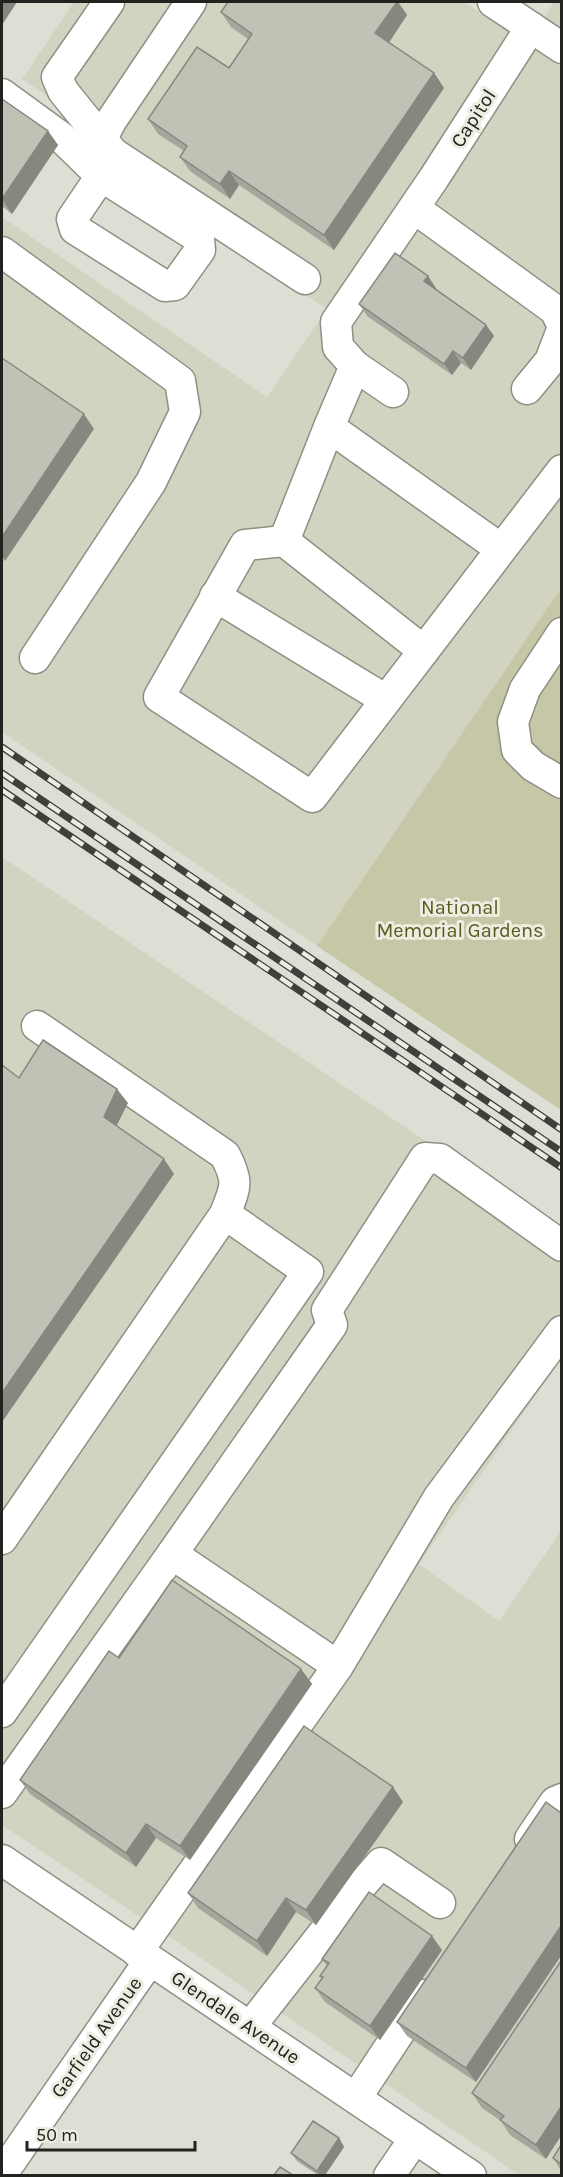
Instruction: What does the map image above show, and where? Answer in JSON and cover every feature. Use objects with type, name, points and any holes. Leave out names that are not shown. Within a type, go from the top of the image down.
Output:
[{"type":"street","points":[[109,2],[57,77],[63,91],[113,153],[305,279]]},
{"type":"street","points":[[101,140],[111,121],[191,2]]},
{"type":"street","points":[[493,2],[561,48]]},
{"type":"street","name":"Capitol","points":[[393,392],[356,366],[338,347],[336,322],[414,208],[531,27]]},
{"type":"street","points":[[2,94],[61,137],[101,176]]},
{"type":"street","points":[[414,208],[555,310],[561,324]]},
{"type":"street","points":[[2,252],[180,381],[185,412],[151,482],[35,658]]},
{"type":"street","points":[[527,389],[550,361],[561,330]]},
{"type":"street","points":[[284,541],[356,366]]},
{"type":"street","points":[[329,427],[501,549]]},
{"type":"street","points":[[424,651],[284,541],[245,545],[159,697],[312,796],[424,651],[561,470]]},
{"type":"street","points":[[216,596],[386,700]]},
{"type":"street","points":[[561,633],[525,689],[513,722],[517,750],[533,766],[561,783]]},
{"type":"street","points":[[2,1539],[225,1214],[235,1188],[234,1172],[225,1155],[37,1026]]},
{"type":"street","points":[[2,1793],[332,1325],[327,1310],[425,1158],[440,1159],[561,1246]]},
{"type":"street","points":[[2,1712],[308,1272],[225,1214]]},
{"type":"street","name":"Garfield Avenue","points":[[2,2174],[143,1956],[338,1666],[439,1497],[561,1330]]},
{"type":"street","points":[[172,1554],[338,1666]]},
{"type":"street","points":[[516,1860],[555,1802],[561,1799]]},
{"type":"street","name":"Glendale Avenue","points":[[2,1860],[471,2175]]},
{"type":"street","points":[[250,2027],[381,1863],[440,1904]]},
{"type":"street","points":[[356,2098],[438,1974]]},
{"type":"street","points":[[389,2175],[415,2138]]},
{"type":"shaded area","points":[[74,2],[464,2],[561,67],[561,588],[317,946],[2,732],[2,217],[267,397],[327,309],[67,134],[78,117],[22,79]]},
{"type":"shaded area","points":[[554,2],[561,2],[561,33],[542,20]]},
{"type":"shaded area","points":[[2,857],[423,1139],[561,1235],[561,1359],[419,1564],[499,1621],[561,1531],[561,2175],[519,2175],[2,1825]]},
{"type":"green space","name":"National Memorial Gardens","points":[[561,588],[561,1110],[317,946]]},
{"type":"building","points":[[228,2],[397,2],[375,33],[434,73],[324,235],[229,171],[220,184],[180,157],[187,146],[148,119],[197,47],[229,68],[252,34],[221,12]]},
{"type":"building","points":[[2,99],[48,131],[2,199]]},
{"type":"building","points":[[395,253],[428,276],[424,281],[486,325],[463,358],[453,351],[444,364],[359,304]]},
{"type":"building","points":[[2,358],[84,414],[2,537]]},
{"type":"building","points":[[43,1040],[117,1089],[104,1117],[164,1159],[2,1393],[2,1065],[19,1078]]},
{"type":"building","points":[[172,1580],[301,1669],[180,1846],[146,1824],[126,1853],[20,1780],[109,1651],[119,1658]]},
{"type":"building","points":[[304,1726],[393,1787],[306,1910],[286,1898],[257,1941],[188,1893]]},
{"type":"building","points":[[546,1802],[561,1813],[561,1926],[466,2068],[397,2022]]},
{"type":"building","points":[[369,1892],[432,1936],[370,2026],[315,1988],[329,1963],[322,1959]]},
{"type":"building","points":[[561,1961],[561,2107],[536,2145],[500,2120],[504,2116],[472,2093]]},
{"type":"building","points":[[313,2121],[339,2138],[317,2171],[291,2153]]},
{"type":"building","points":[[561,2145],[561,2164],[553,2158]]},
{"type":"building","points":[[280,2167],[293,2175],[274,2175]]},
{"type":"railway","points":[[2,747],[562,1130]]},
{"type":"railway","points":[[2,773],[562,1152]]},
{"type":"railway","points":[[2,790],[562,1168]]}]
